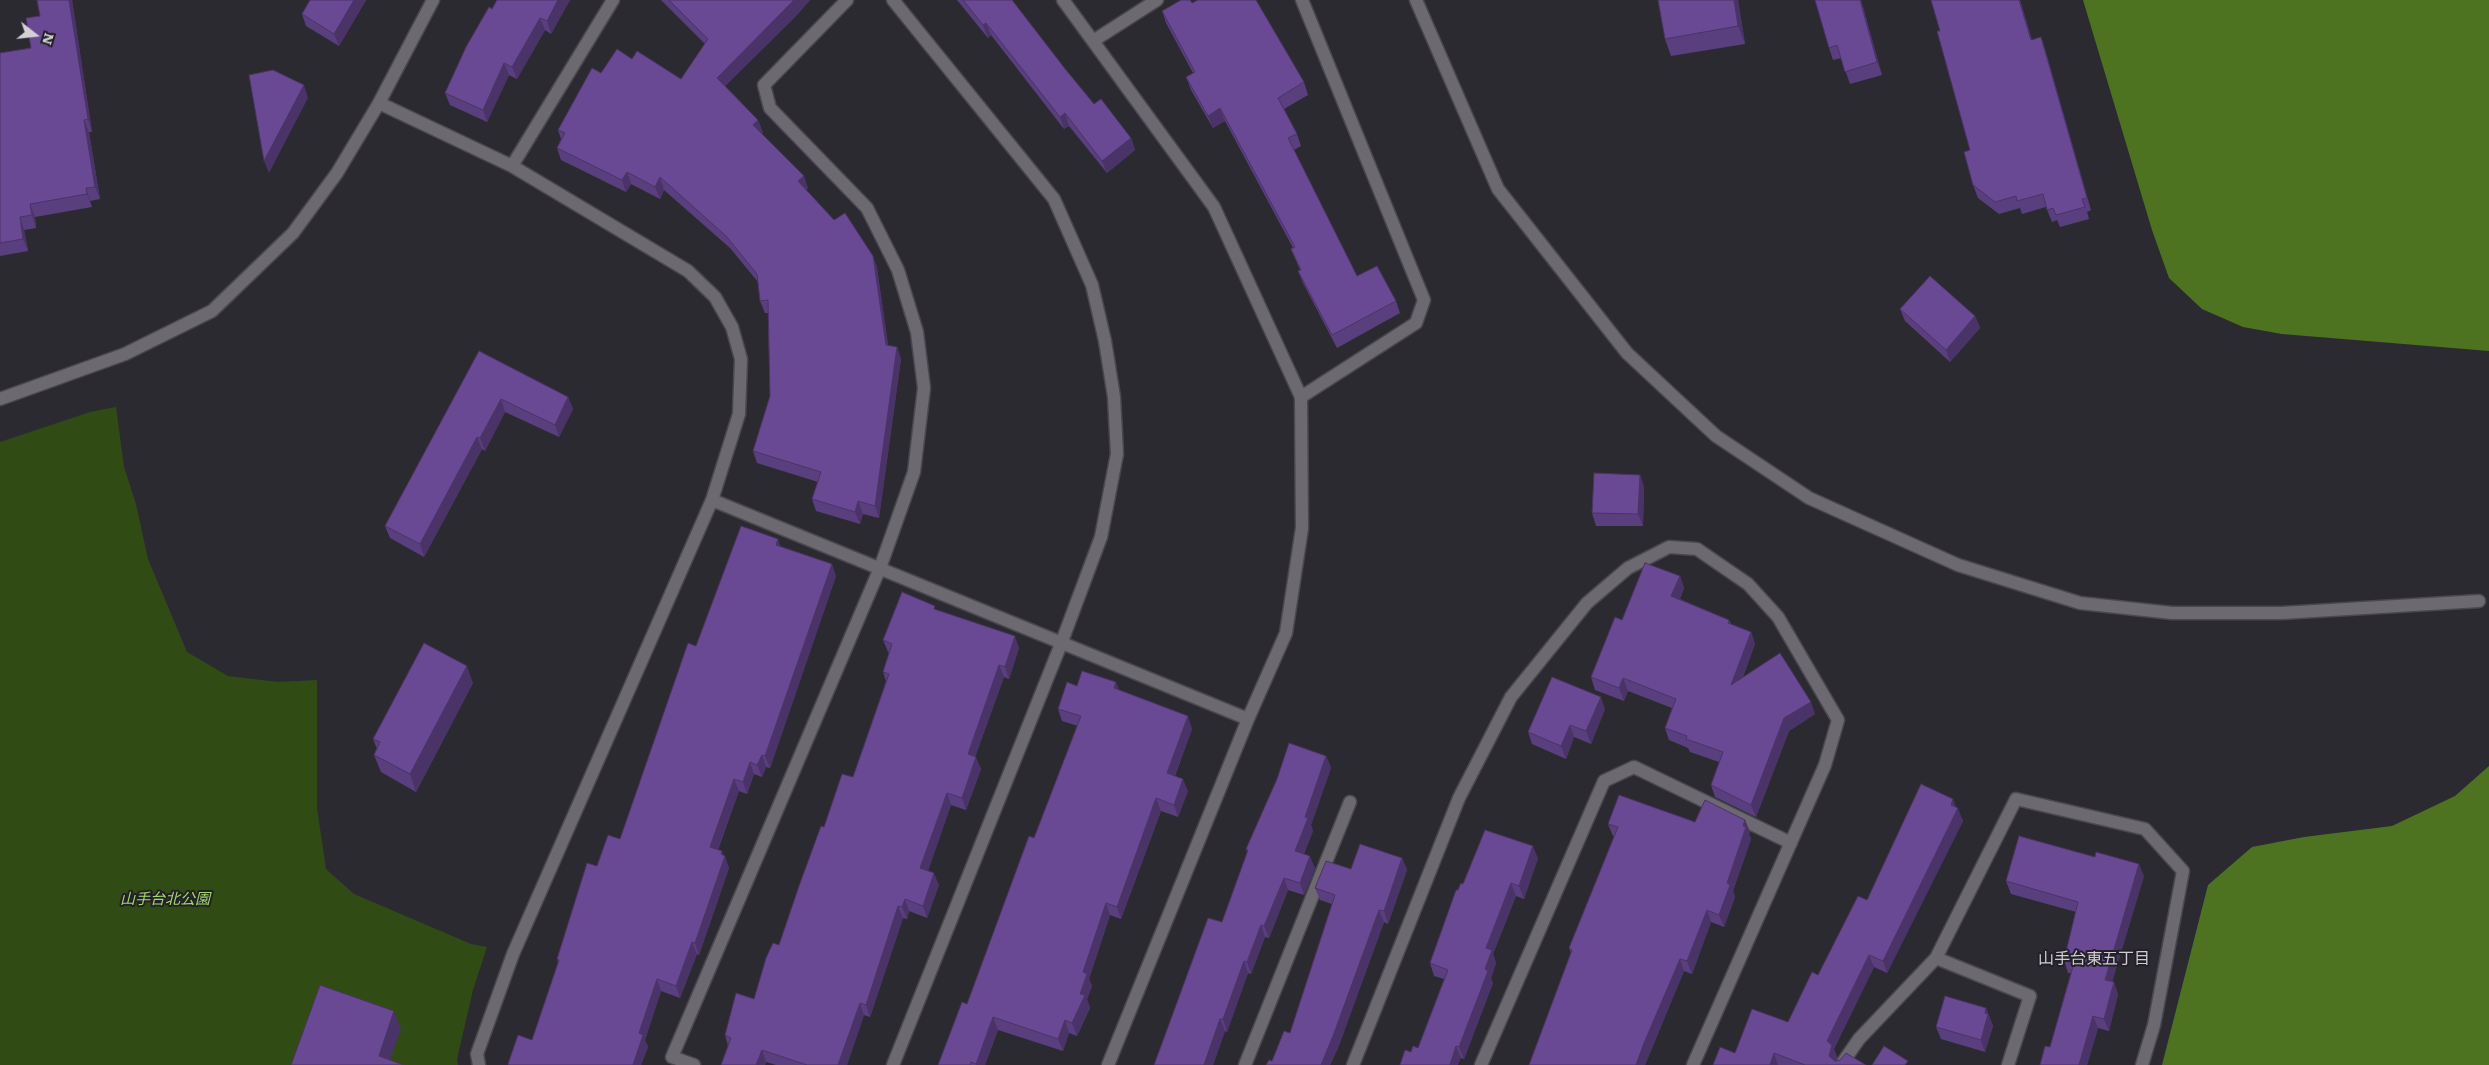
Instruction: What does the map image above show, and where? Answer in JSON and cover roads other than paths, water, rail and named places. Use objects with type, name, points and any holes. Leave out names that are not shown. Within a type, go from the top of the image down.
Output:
[{"type":"street","points":[[0,399],[125,354],[212,311],[293,233],[337,173],[379,102],[433,0]]},
{"type":"street","points":[[512,166],[612,0]]},
{"type":"street","points":[[694,1065],[672,1056],[880,568],[914,472],[924,388],[917,332],[898,270],[867,208],[770,108],[764,85],[847,0]]},
{"type":"street","points":[[893,0],[1054,199],[1092,285],[1105,341],[1114,397],[1117,454],[1101,538],[1061,644],[893,1065]]},
{"type":"street","points":[[1063,0],[1214,207],[1300,397],[1302,528],[1286,633],[1248,719],[1108,1065]]},
{"type":"street","points":[[1093,41],[1157,0]]},
{"type":"street","points":[[1300,397],[1416,323],[1424,300],[1302,0]]},
{"type":"street","points":[[1416,0],[1498,190],[1627,353],[1716,436],[1809,498],[1958,565],[2080,603],[2172,612],[2282,613],[2479,601]]},
{"type":"street","points":[[379,102],[512,166],[688,271],[715,297],[732,328],[741,359],[739,414],[712,500],[513,954],[477,1054],[479,1065]]},
{"type":"street","points":[[712,500],[1248,719]]},
{"type":"street","points":[[1353,1065],[1459,798],[1511,697],[1587,602],[1628,568],[1670,547],[1697,549],[1748,584],[1778,617],[1838,720],[1825,765],[1693,1065]]},
{"type":"street","points":[[1481,1065],[1604,781],[1634,767],[1791,843]]},
{"type":"street","points":[[1842,1065],[1859,1039],[1936,958],[2016,799],[2145,829],[2183,871],[2154,1025],[2142,1065]]},
{"type":"street","points":[[1245,1065],[1350,802]]},
{"type":"street","points":[[1936,958],[2030,996],[2008,1065]]},
{"type":"district","name":"山手台東五丁目","points":[[2094,959]]},
{"type":"park label","name":"山手台北公園","points":[[165,900]]}]
